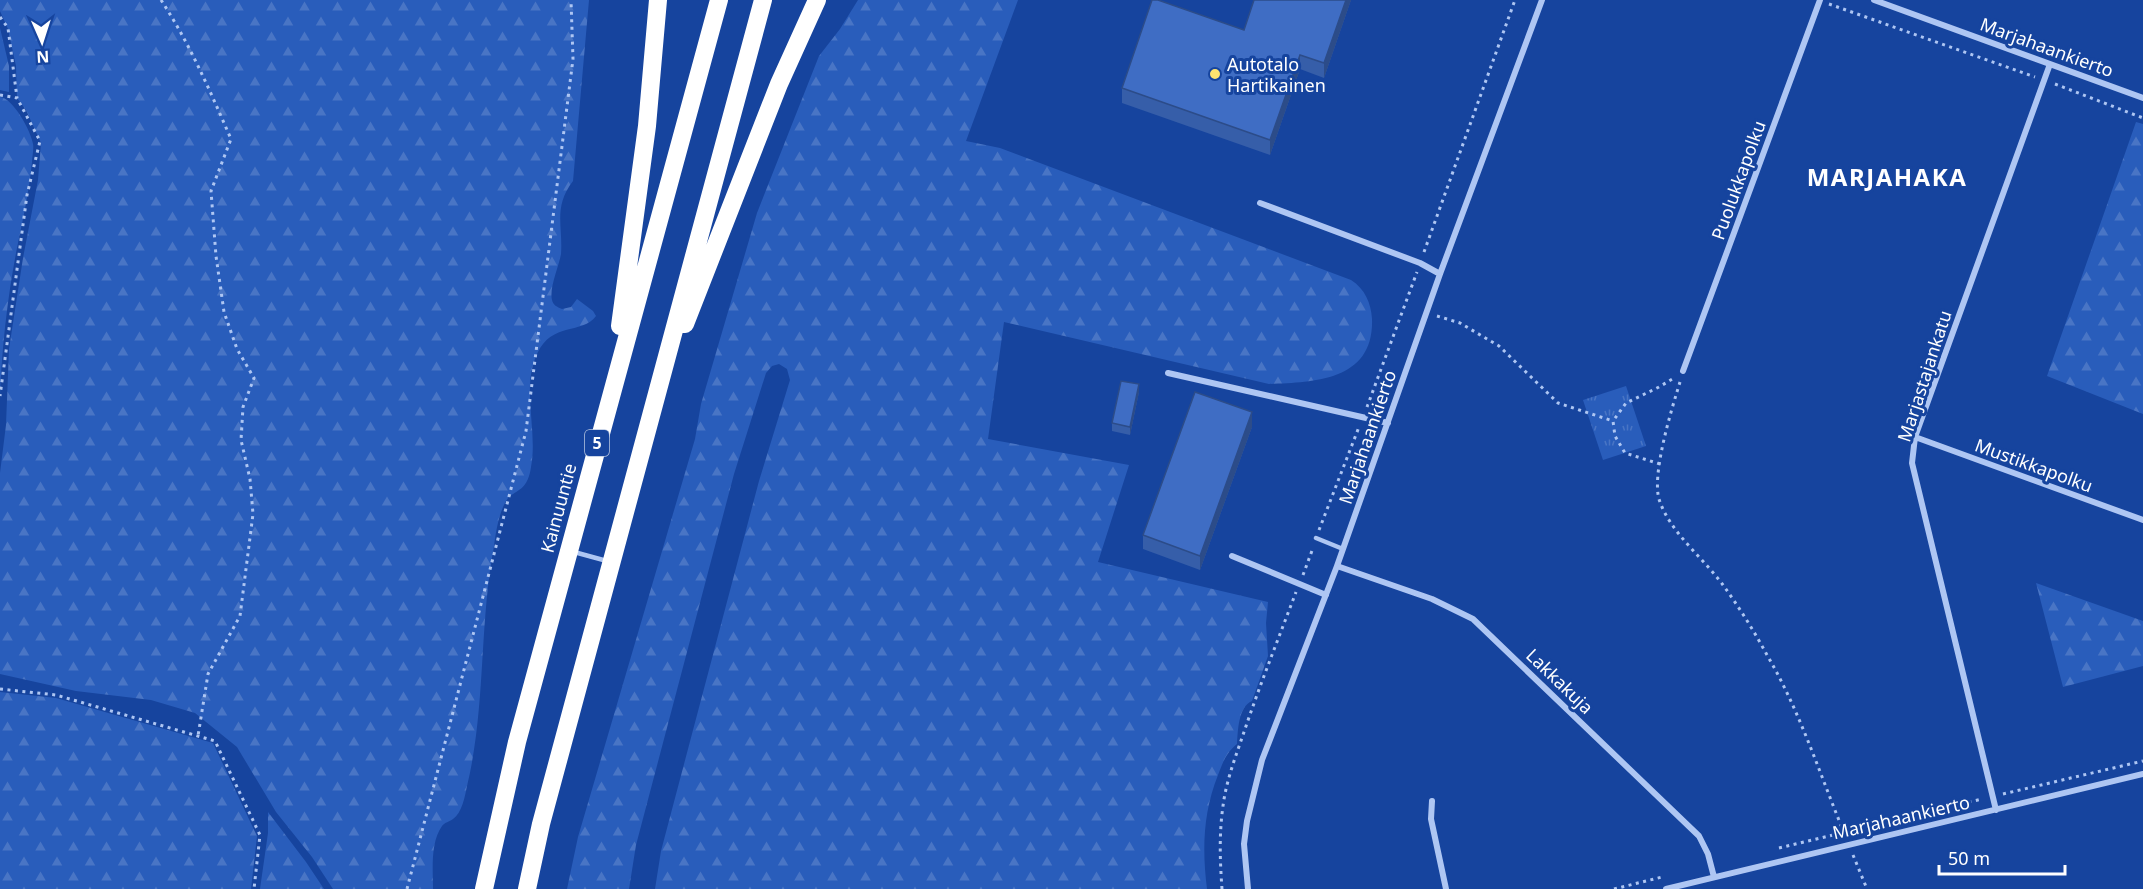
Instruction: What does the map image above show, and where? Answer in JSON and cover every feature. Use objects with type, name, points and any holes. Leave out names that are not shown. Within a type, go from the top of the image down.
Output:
[{"type":"highway","points":[[612,388],[647,126],[658,0]]},
{"type":"highway","name":"Kainuuntie","points":[[484,889],[517,742],[719,0]]},
{"type":"highway","points":[[527,889],[650,412],[763,0]]},
{"type":"highway","points":[[650,412],[779,84],[817,0]]},
{"type":"street","name":"Marjahaankierto","points":[[1248,889],[1244,844],[1252,793],[1288,690],[1337,566],[1440,274],[1542,0]]},
{"type":"street","name":"Puolukkapolku","points":[[1683,371],[1820,0]]},
{"type":"street","name":"Marjahaankierto","points":[[1874,0],[2143,98]]},
{"type":"street","name":"Marjastajankatu","points":[[1996,810],[1912,463],[1916,437],[2050,64]]},
{"type":"street","points":[[1260,203],[1420,263],[1440,274]]},
{"type":"street","points":[[1168,373],[1388,423]]},
{"type":"street","name":"Mustikkapolku","points":[[1916,437],[2143,520]]},
{"type":"street","points":[[1232,556],[1326,595]]},
{"type":"street","name":"Lakkakuja","points":[[1337,566],[1432,599],[1473,619],[1699,836],[1708,854],[1714,878]]},
{"type":"street","name":"Marjahaankierto","points":[[1666,889],[2143,774]]},
{"type":"street","points":[[1432,801],[1431,819],[1446,889]]},
{"type":"lane","points":[[1316,538],[1343,549]]},
{"type":"lane","points":[[569,550],[611,562]]},
{"type":"path","points":[[160,0],[179,27],[204,75],[231,139],[211,191],[216,256],[225,312],[237,349],[254,378],[243,407],[241,440],[250,479],[253,514],[240,616],[208,674],[198,736]]},
{"type":"path","points":[[407,889],[526,431],[573,58],[571,0]]},
{"type":"path","points":[[1222,889],[1220,830],[1230,773],[1420,263],[1515,0]]},
{"type":"path","points":[[1820,0],[2143,118]]},
{"type":"path","points":[[0,17],[8,28],[17,98],[40,141],[27,195],[0,396]]},
{"type":"path","points":[[0,95],[17,98]]},
{"type":"path","points":[[1426,314],[1460,323],[1499,346],[1558,404],[1613,421]]},
{"type":"path","points":[[1660,464],[1625,453],[1615,436],[1613,421],[1626,403],[1659,387],[1683,371]]},
{"type":"path","points":[[1683,371],[1660,464],[1657,481],[1659,501],[1673,524],[1723,585],[1768,656],[1802,725],[1867,889]]},
{"type":"path","points":[[0,689],[56,695],[215,741],[260,835],[254,889]]},
{"type":"path","points":[[1777,849],[2143,760]]},
{"type":"path","points":[[1614,889],[1668,876]]},
{"type":"green space","points":[[0,0],[589,0],[573,181],[563,199],[561,208],[561,254],[551,295],[553,303],[562,309],[571,307],[577,299],[596,316],[590,322],[551,337],[543,344],[532,367],[530,381],[533,439],[531,470],[522,488],[508,498],[498,521],[489,576],[473,757],[461,809],[452,820],[442,826],[438,833],[433,857],[433,889],[333,889],[312,857],[276,812],[237,747],[195,713],[151,700],[76,691],[0,674],[0,473],[6,425],[9,349],[38,180],[41,143],[26,110],[17,98],[16,66],[8,29],[0,11]]},
{"type":"green space","points":[[858,0],[1018,0],[966,141],[1000,148],[1351,280],[1364,292],[1369,302],[1372,319],[1370,340],[1363,355],[1352,366],[1322,379],[1269,384],[1004,322],[988,439],[1129,465],[1098,562],[1268,602],[1266,623],[1268,656],[1252,701],[1247,704],[1241,714],[1237,744],[1223,762],[1209,803],[1204,846],[1207,889],[655,889],[661,851],[759,481],[790,380],[787,369],[779,364],[772,366],[766,373],[734,474],[636,845],[629,889],[567,889],[578,837],[695,439],[701,404],[757,213],[819,56],[840,29]]},
{"type":"green space","points":[[0,28],[9,66],[9,92],[0,90]]},
{"type":"green space","points":[[0,97],[10,103],[21,116],[32,138],[33,148],[8,307],[0,395]]},
{"type":"green space","points":[[2136,122],[2143,124],[2143,414],[2047,376]]},
{"type":"green space","points":[[1626,386],[1646,446],[1603,460],[1583,400]]},
{"type":"green space","points":[[2036,583],[2143,621],[2143,666],[2063,687]]},
{"type":"green space","points":[[0,692],[56,698],[213,743],[257,836],[251,889],[0,889]]},
{"type":"green space","points":[[268,812],[324,889],[260,889],[268,833]]},
{"type":"building","name":"Autotalo Hartikainen","points":[[1152,0],[1158,0],[1244,30],[1254,0],[1346,0],[1324,63],[1300,55],[1270,140],[1122,88]]},
{"type":"building","points":[[1121,381],[1139,384],[1130,427],[1112,423]]},
{"type":"building","points":[[1195,392],[1252,412],[1200,556],[1143,535]]},
{"type":"place","name":"Autotalo Hartikainen","points":[[1215,74]]},
{"type":"district","name":"MARJAHAKA","points":[[1887,176]]}]
